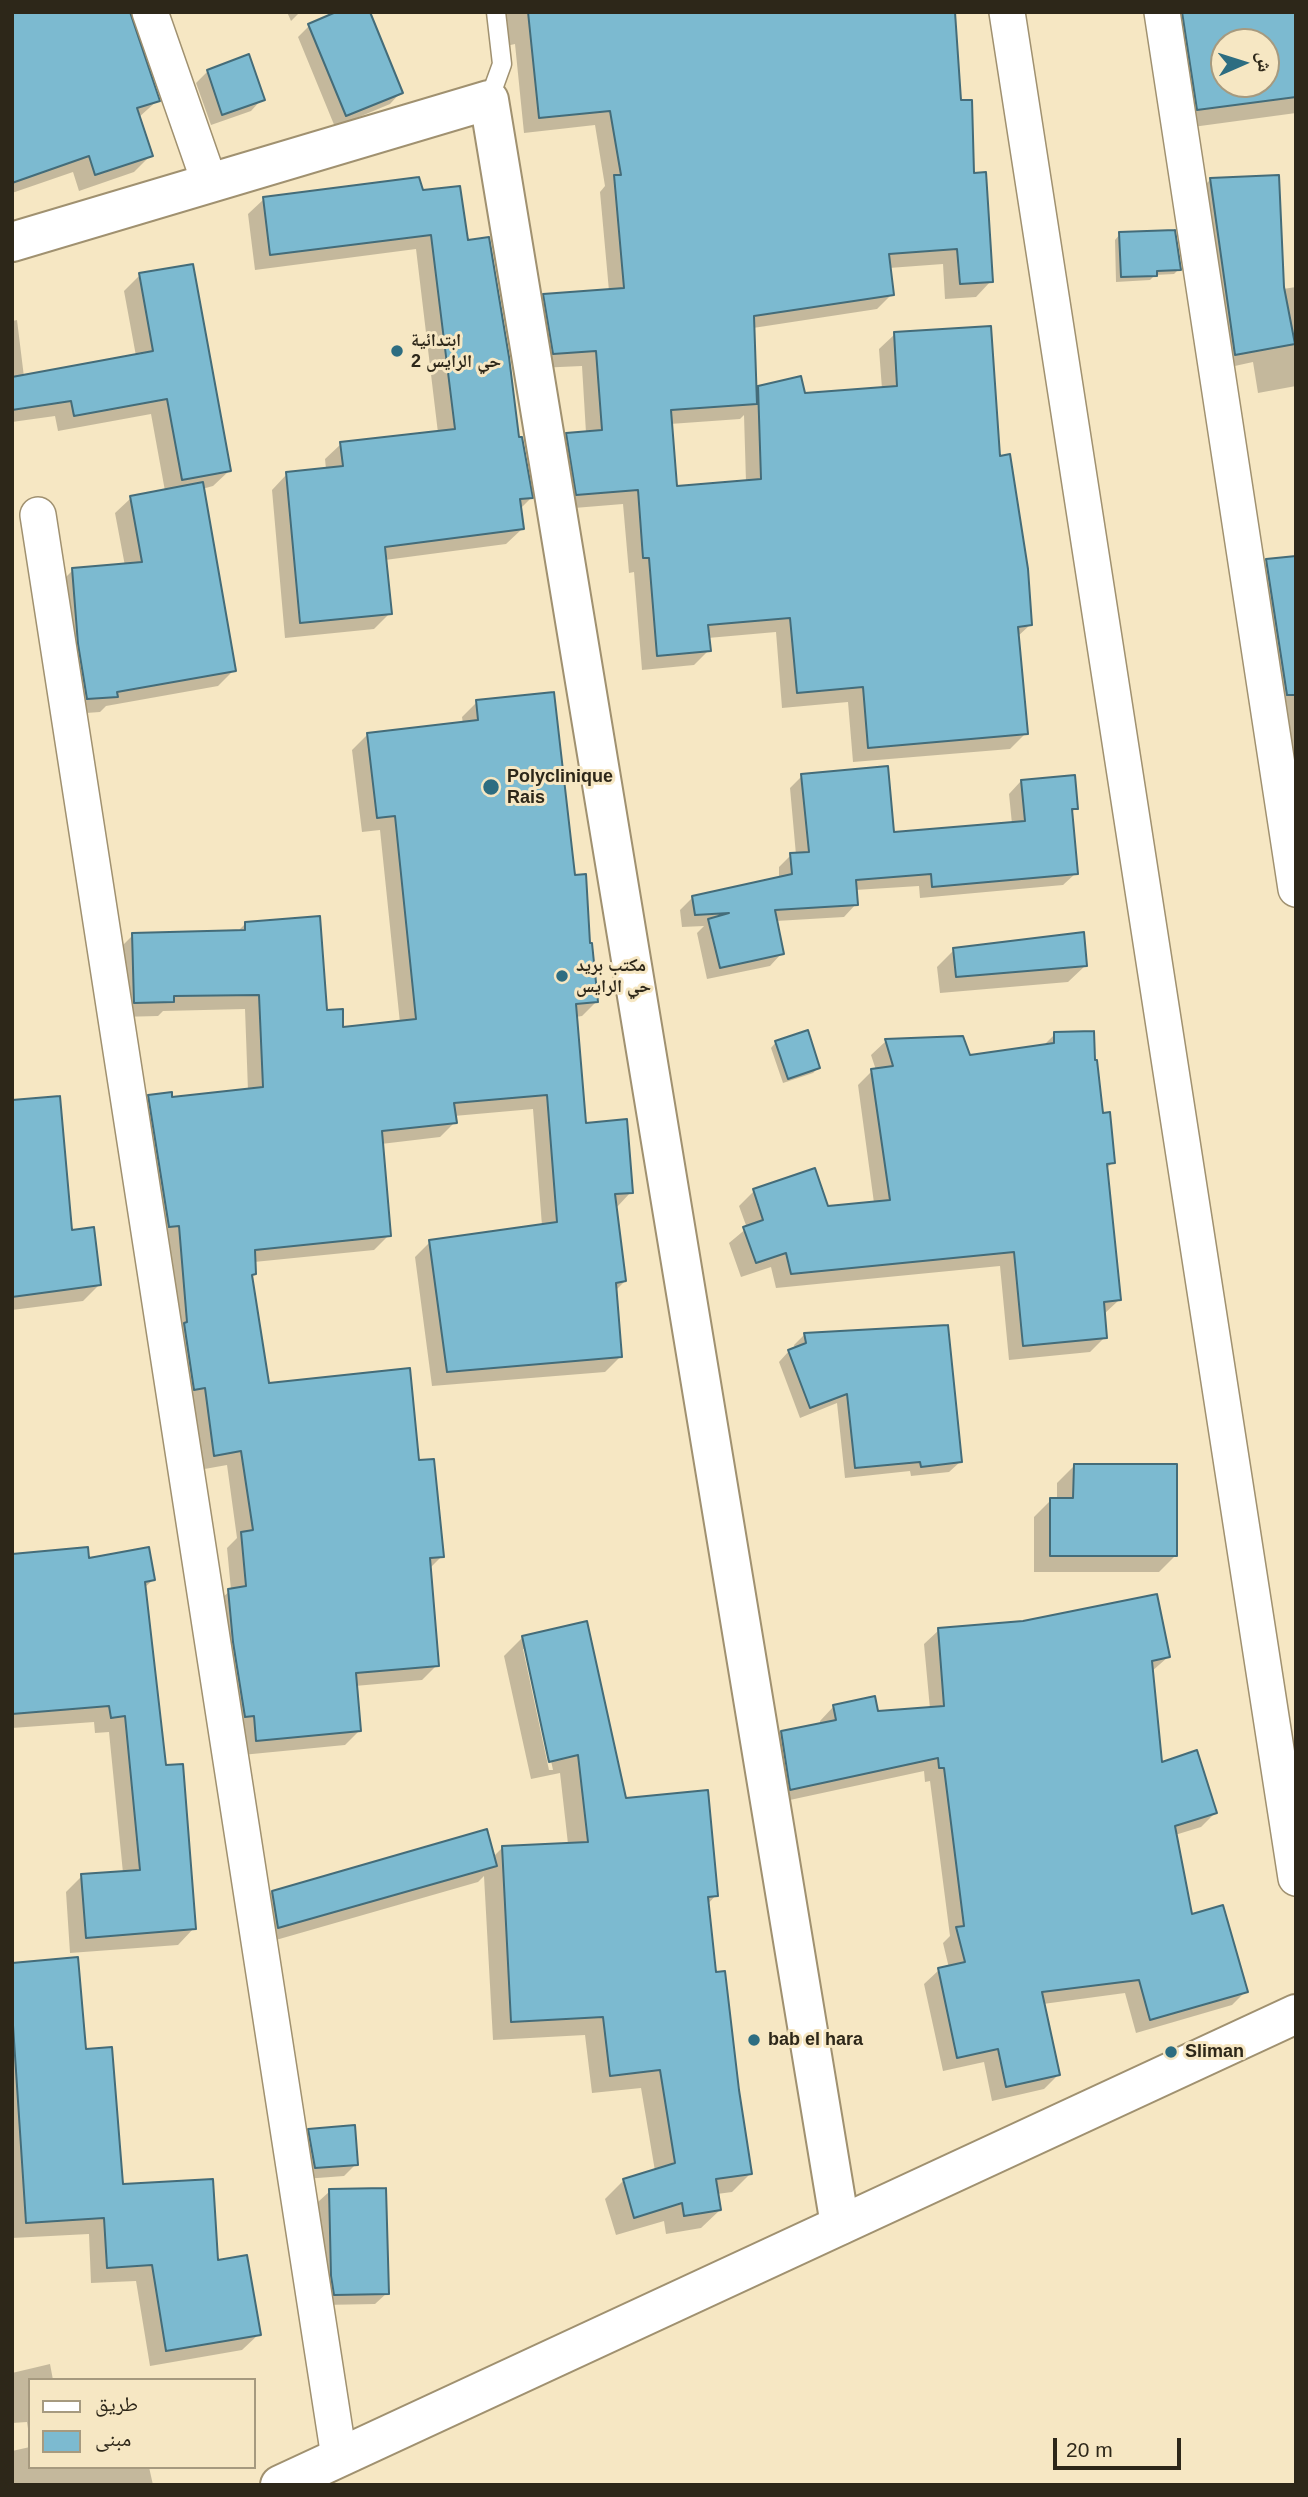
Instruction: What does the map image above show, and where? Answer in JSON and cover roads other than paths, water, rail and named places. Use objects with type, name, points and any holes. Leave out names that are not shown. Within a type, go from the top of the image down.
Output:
[{"type":"street","points":[[150,12],[210,184]]},
{"type":"street","points":[[1007,12],[1296,1878]]},
{"type":"street","points":[[1162,12],[1296,889]]},
{"type":"street","points":[[12,242],[489,100],[840,2225]]},
{"type":"street","points":[[38,514],[339,2457]]},
{"type":"street","points":[[280,2485],[1296,2014]]},
{"type":"lane","points":[[489,100],[502,64],[496,12]]},
{"type":"place","name":"ابتدائية حي الرايس 2","points":[[397,351]]},
{"type":"place","name":"Polyclinique Rais","points":[[491,787]]},
{"type":"place","name":"مكتب بريد حي الرايس","points":[[562,976]]},
{"type":"place","name":"bab el hara","points":[[754,2040]]},
{"type":"place","name":"Sliman","points":[[1171,2052]]}]
